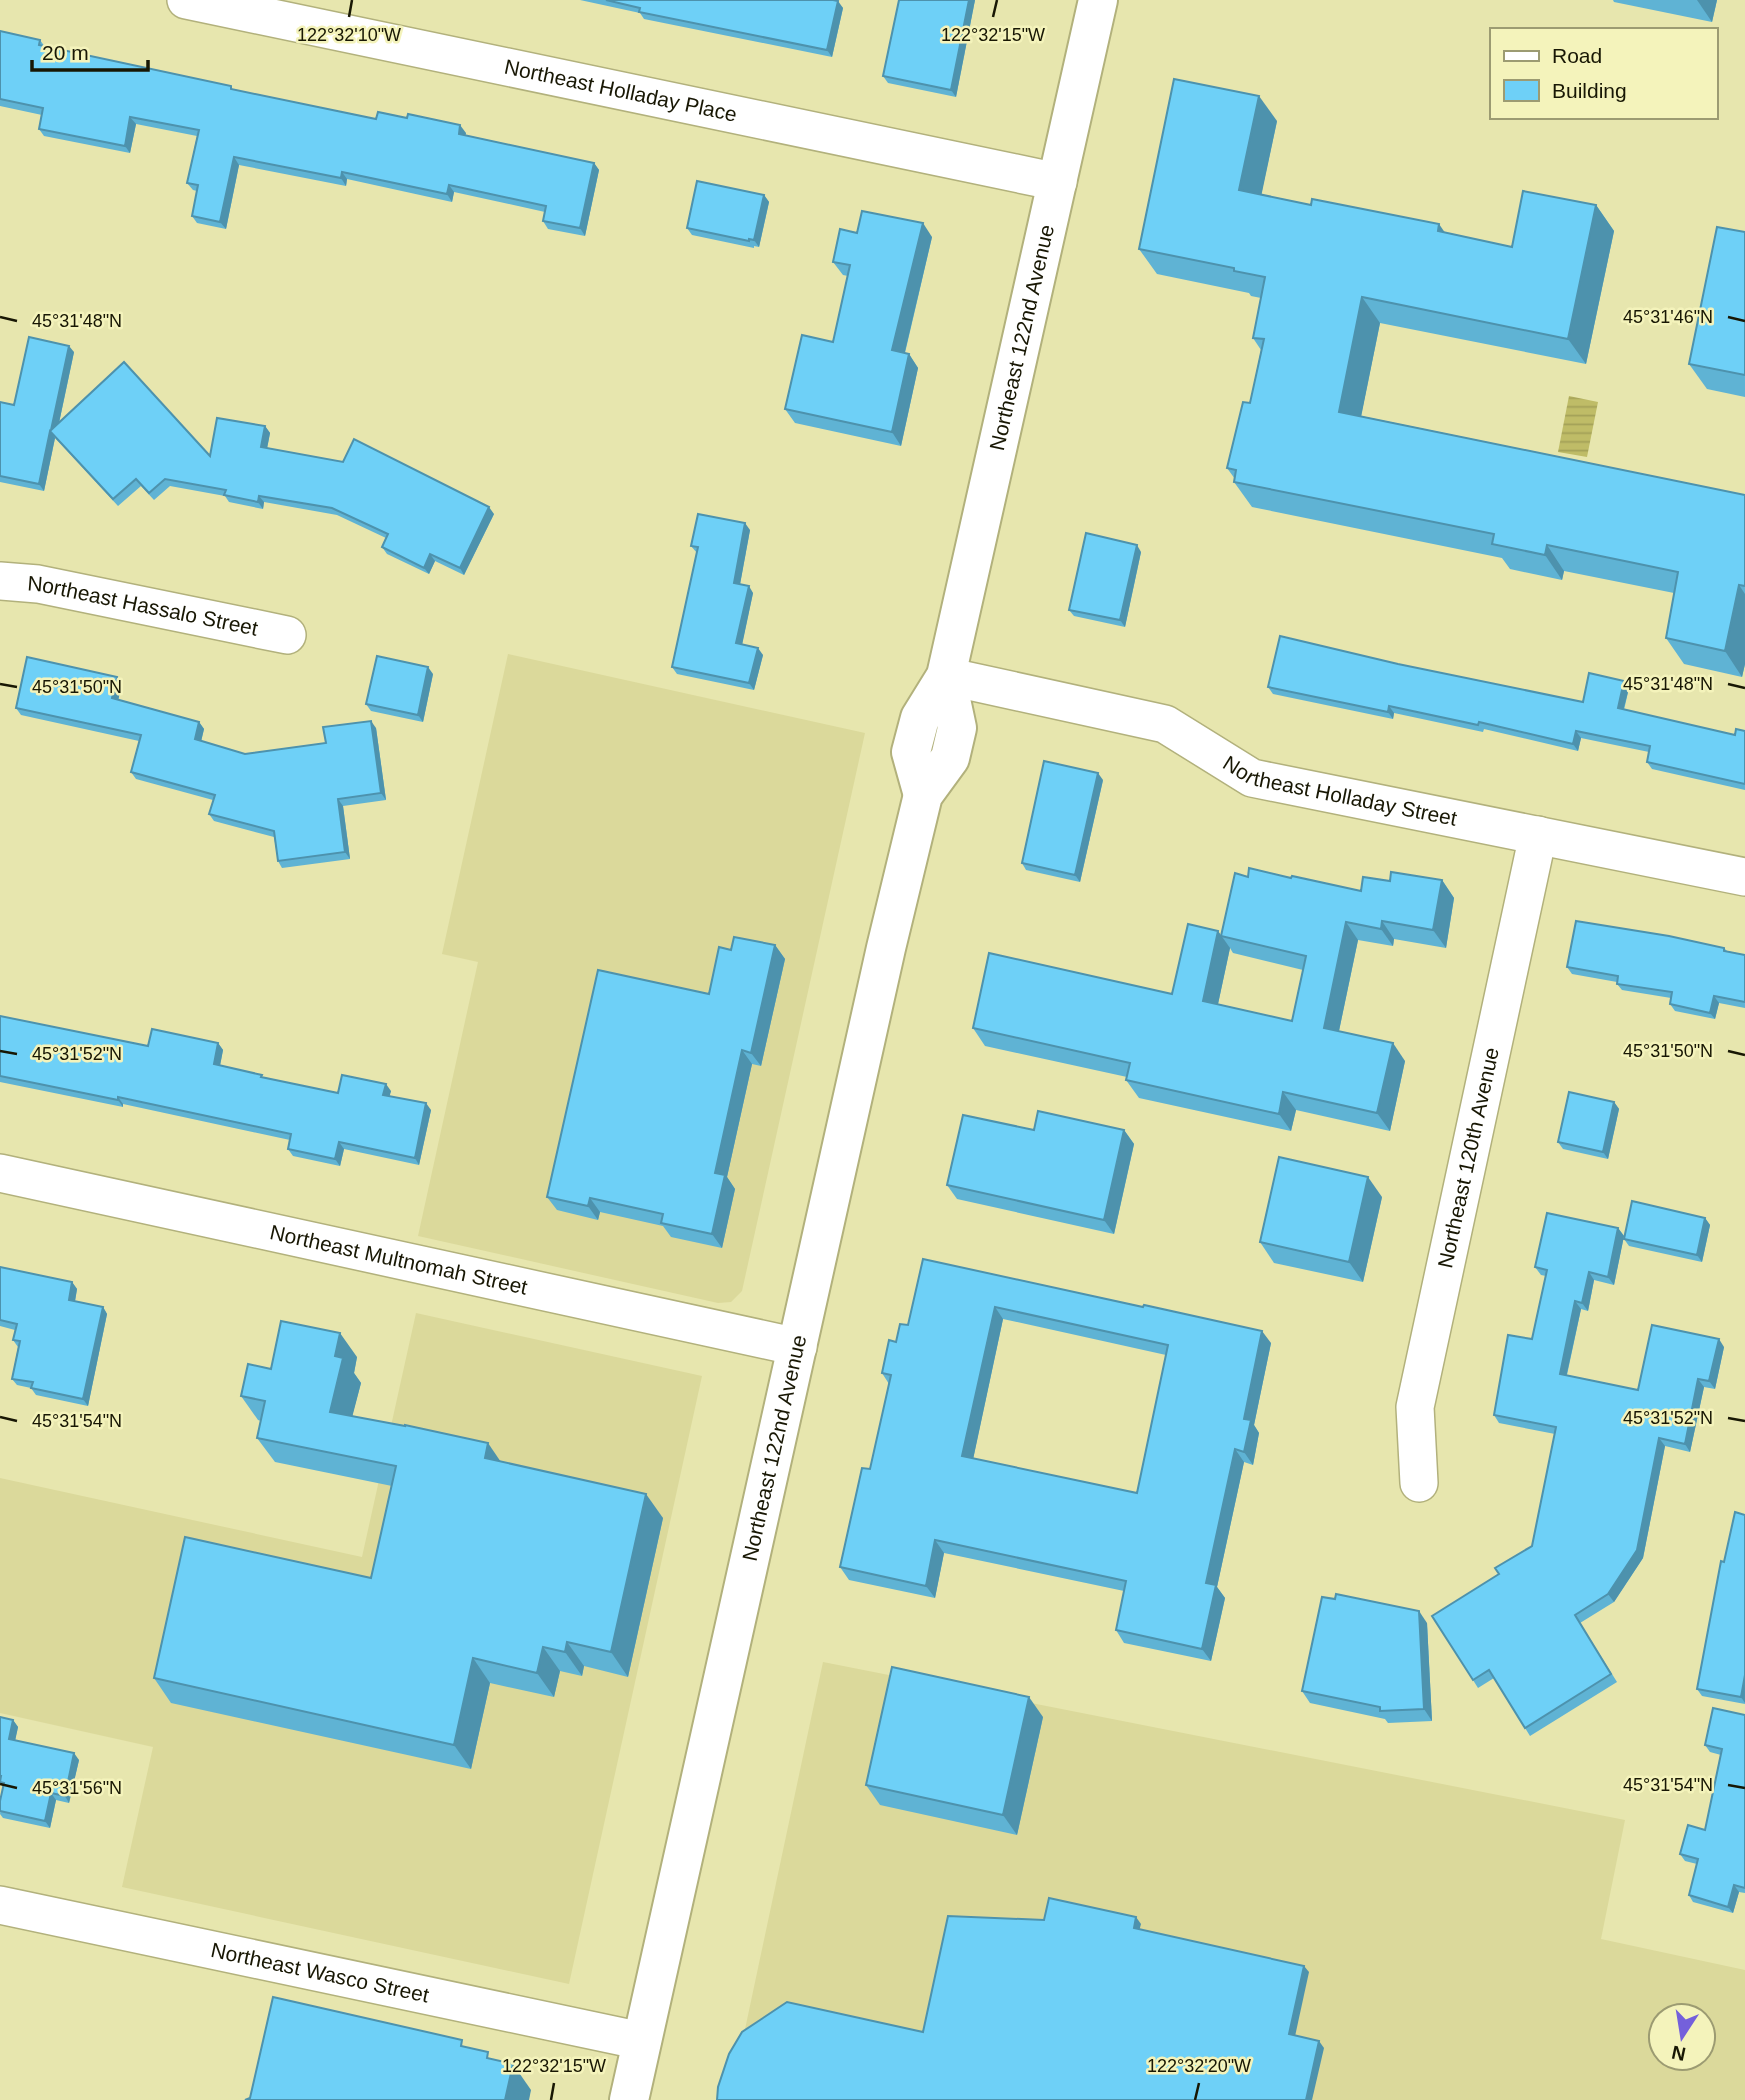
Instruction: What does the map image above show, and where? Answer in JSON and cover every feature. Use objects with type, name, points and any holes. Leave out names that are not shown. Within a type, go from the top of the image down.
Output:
[{"type":"main road","name":"Northeast 122nd Avenue","points":[[629,2100],[886,948],[923,795],[950,758],[957,728],[946,676],[1098,0]]},
{"type":"street","name":"Northeast Holladay Place","points":[[186,0],[1058,182]]},
{"type":"street","name":"Northeast Hassalo Street","points":[[0,581],[37,584],[287,635]]},
{"type":"street","name":"Northeast Holladay Street","points":[[946,676],[1165,724],[1252,778],[1745,877]]},
{"type":"street","name":"Northeast 120th Avenue","points":[[1419,1483],[1415,1407],[1538,835]]},
{"type":"street","name":"Northeast Multnomah Street","points":[[0,1173],[798,1348]]},
{"type":"street","name":"Northeast Wasco Street","points":[[0,1905],[642,2041]]},
{"type":"shaded area","points":[[1569,396],[1598,402],[1587,457],[1558,452]]},
{"type":"shaded area","points":[[508,654],[865,733],[742,1291],[731,1302],[718,1303],[418,1236],[478,962],[442,954]]},
{"type":"shaded area","points":[[416,1313],[702,1376],[569,1984],[122,1887],[153,1747],[0,1713],[0,1478],[362,1557]]},
{"type":"shaded area","points":[[823,1662],[1625,1820],[1601,1939],[1745,1970],[1745,2100],[730,2100]]},
{"type":"building","points":[[606,0],[838,1],[827,50],[639,12],[640,8]]},
{"type":"building","points":[[899,0],[969,0],[951,90],[883,76]]},
{"type":"building","points":[[0,31],[40,40],[39,45],[376,119],[378,112],[407,118],[408,114],[460,125],[459,134],[594,163],[580,228],[543,221],[546,206],[449,185],[447,194],[342,172],[341,178],[234,157],[220,222],[192,216],[198,185],[187,183],[199,130],[130,117],[125,146],[39,129],[43,108],[0,99]]},
{"type":"building","points":[[1174,79],[1259,96],[1239,190],[1311,205],[1312,199],[1439,224],[1438,231],[1512,247],[1523,191],[1596,205],[1568,339],[1362,297],[1339,412],[1745,495],[1745,586],[1739,585],[1725,651],[1666,638],[1678,572],[1547,545],[1545,555],[1492,544],[1494,534],[1234,482],[1236,470],[1227,468],[1243,402],[1250,403],[1264,339],[1253,338],[1265,277],[1139,249]]},
{"type":"building","points":[[697,181],[764,195],[754,240],[687,228]]},
{"type":"building","points":[[862,211],[923,223],[892,350],[909,354],[892,432],[785,409],[802,335],[833,342],[850,265],[833,262],[840,229],[857,233]]},
{"type":"building","points":[[1717,227],[1745,232],[1745,375],[1689,364]]},
{"type":"building","points":[[29,337],[69,346],[51,430],[124,362],[210,456],[217,418],[265,426],[261,447],[343,462],[354,439],[489,507],[460,568],[430,554],[424,568],[382,547],[388,534],[332,508],[259,496],[258,502],[224,495],[226,490],[165,479],[149,493],[136,479],[113,499],[50,431],[39,484],[0,476],[0,402],[14,405]]},
{"type":"building","points":[[698,514],[745,523],[734,583],[749,586],[736,643],[758,648],[749,683],[672,667],[698,547],[691,546]]},
{"type":"building","points":[[1086,533],[1137,545],[1120,620],[1069,610]]},
{"type":"building","points":[[1280,636],[1398,664],[1583,702],[1589,673],[1624,681],[1618,708],[1735,735],[1736,729],[1745,731],[1745,784],[1647,762],[1650,746],[1576,731],[1573,744],[1479,722],[1478,725],[1389,706],[1388,712],[1268,687]]},
{"type":"building","points":[[377,656],[428,667],[418,715],[366,704]]},
{"type":"building","points":[[27,657],[117,677],[112,698],[199,722],[195,739],[245,754],[326,743],[323,727],[371,721],[381,793],[338,799],[345,852],[278,861],[274,831],[209,814],[215,795],[131,772],[141,735],[16,708]]},
{"type":"building","points":[[1044,761],[1098,773],[1075,875],[1022,863]]},
{"type":"building","points":[[1249,868],[1361,891],[1363,877],[1390,881],[1391,872],[1442,880],[1433,930],[1382,921],[1381,929],[1346,922],[1324,1028],[1393,1043],[1377,1113],[1283,1092],[1279,1114],[1126,1080],[1130,1063],[973,1028],[989,953],[1172,994],[1188,924],[1218,931],[1203,1001],[1292,1021],[1306,956],[1221,936],[1235,873],[1248,877]]},
{"type":"building","points":[[1576,921],[1669,936],[1745,955],[1745,1002],[1714,996],[1710,1013],[1670,1004],[1672,992],[1617,984],[1618,976],[1567,967]]},
{"type":"building","points":[[734,937],[775,945],[751,1053],[742,1050],[715,1173],[725,1175],[712,1234],[661,1223],[663,1214],[590,1198],[588,1206],[547,1197],[598,970],[709,994],[719,947],[731,950]]},
{"type":"building","points":[[0,1016],[148,1046],[152,1029],[218,1043],[214,1064],[338,1093],[342,1075],[386,1084],[383,1095],[426,1103],[415,1158],[339,1142],[335,1159],[288,1149],[291,1134],[118,1097],[118,1100],[0,1076]]},
{"type":"building","points":[[1569,1092],[1614,1102],[1603,1152],[1558,1142]]},
{"type":"building","points":[[1038,1111],[1124,1130],[1104,1220],[947,1185],[963,1115],[1034,1130]]},
{"type":"building","points":[[1279,1157],[1368,1177],[1349,1262],[1260,1242]]},
{"type":"building","points":[[1632,1201],[1705,1218],[1697,1255],[1624,1239]]},
{"type":"building","points":[[1547,1213],[1618,1228],[1608,1277],[1589,1272],[1582,1303],[1575,1301],[1560,1374],[1638,1390],[1652,1325],[1719,1339],[1709,1381],[1698,1379],[1685,1444],[1659,1438],[1637,1550],[1608,1594],[1575,1615],[1611,1674],[1525,1728],[1489,1670],[1473,1680],[1432,1616],[1499,1574],[1495,1568],[1532,1546],[1556,1427],[1494,1415],[1508,1335],[1532,1339],[1547,1270],[1535,1267]]},
{"type":"building","points":[[923,1259],[1262,1331],[1244,1419],[1251,1420],[1244,1452],[1235,1449],[1206,1583],[1216,1585],[1202,1649],[1116,1630],[1126,1581],[935,1540],[926,1586],[840,1567],[862,1468],[870,1469],[891,1375],[882,1373],[889,1340],[896,1342],[900,1324],[908,1325]],"holes":[[[995,1307],[1168,1345],[1137,1493],[962,1456]]]},
{"type":"building","points":[[0,1267],[72,1282],[69,1300],[103,1307],[83,1399],[31,1388],[33,1382],[12,1379],[20,1341],[13,1340],[17,1324],[0,1320]]},
{"type":"building","points":[[281,1321],[340,1333],[335,1356],[343,1358],[330,1412],[488,1443],[485,1458],[646,1494],[611,1652],[567,1642],[565,1652],[543,1647],[537,1673],[473,1658],[454,1745],[154,1678],[185,1537],[371,1578],[396,1466],[257,1438],[265,1401],[241,1396],[248,1364],[271,1369]]},
{"type":"building","points":[[1735,1512],[1745,1515],[1745,1675],[1741,1697],[1697,1689],[1721,1561],[1724,1562]]},
{"type":"building","points":[[1336,1594],[1419,1611],[1424,1709],[1380,1711],[1380,1707],[1302,1691],[1322,1597],[1335,1599]]},
{"type":"building","points":[[892,1667],[1029,1697],[1003,1815],[866,1785]]},
{"type":"building","points":[[1713,1708],[1745,1715],[1745,1888],[1734,1885],[1728,1907],[1689,1895],[1698,1859],[1680,1854],[1688,1825],[1705,1830],[1722,1749],[1705,1745]]},
{"type":"building","points":[[0,1717],[13,1720],[9,1739],[74,1753],[65,1796],[51,1793],[45,1821],[0,1811],[4,1783],[0,1782]]},
{"type":"building","points":[[1049,1898],[1136,1917],[1134,1928],[1304,1966],[1289,2034],[1319,2041],[1306,2100],[717,2100],[718,2087],[729,2054],[742,2032],[787,2002],[923,2032],[948,1916],[1044,1920]]},
{"type":"building","points":[[273,1997],[462,2040],[461,2046],[488,2052],[487,2058],[513,2064],[505,2100],[245,2100],[250,2098]]}]
